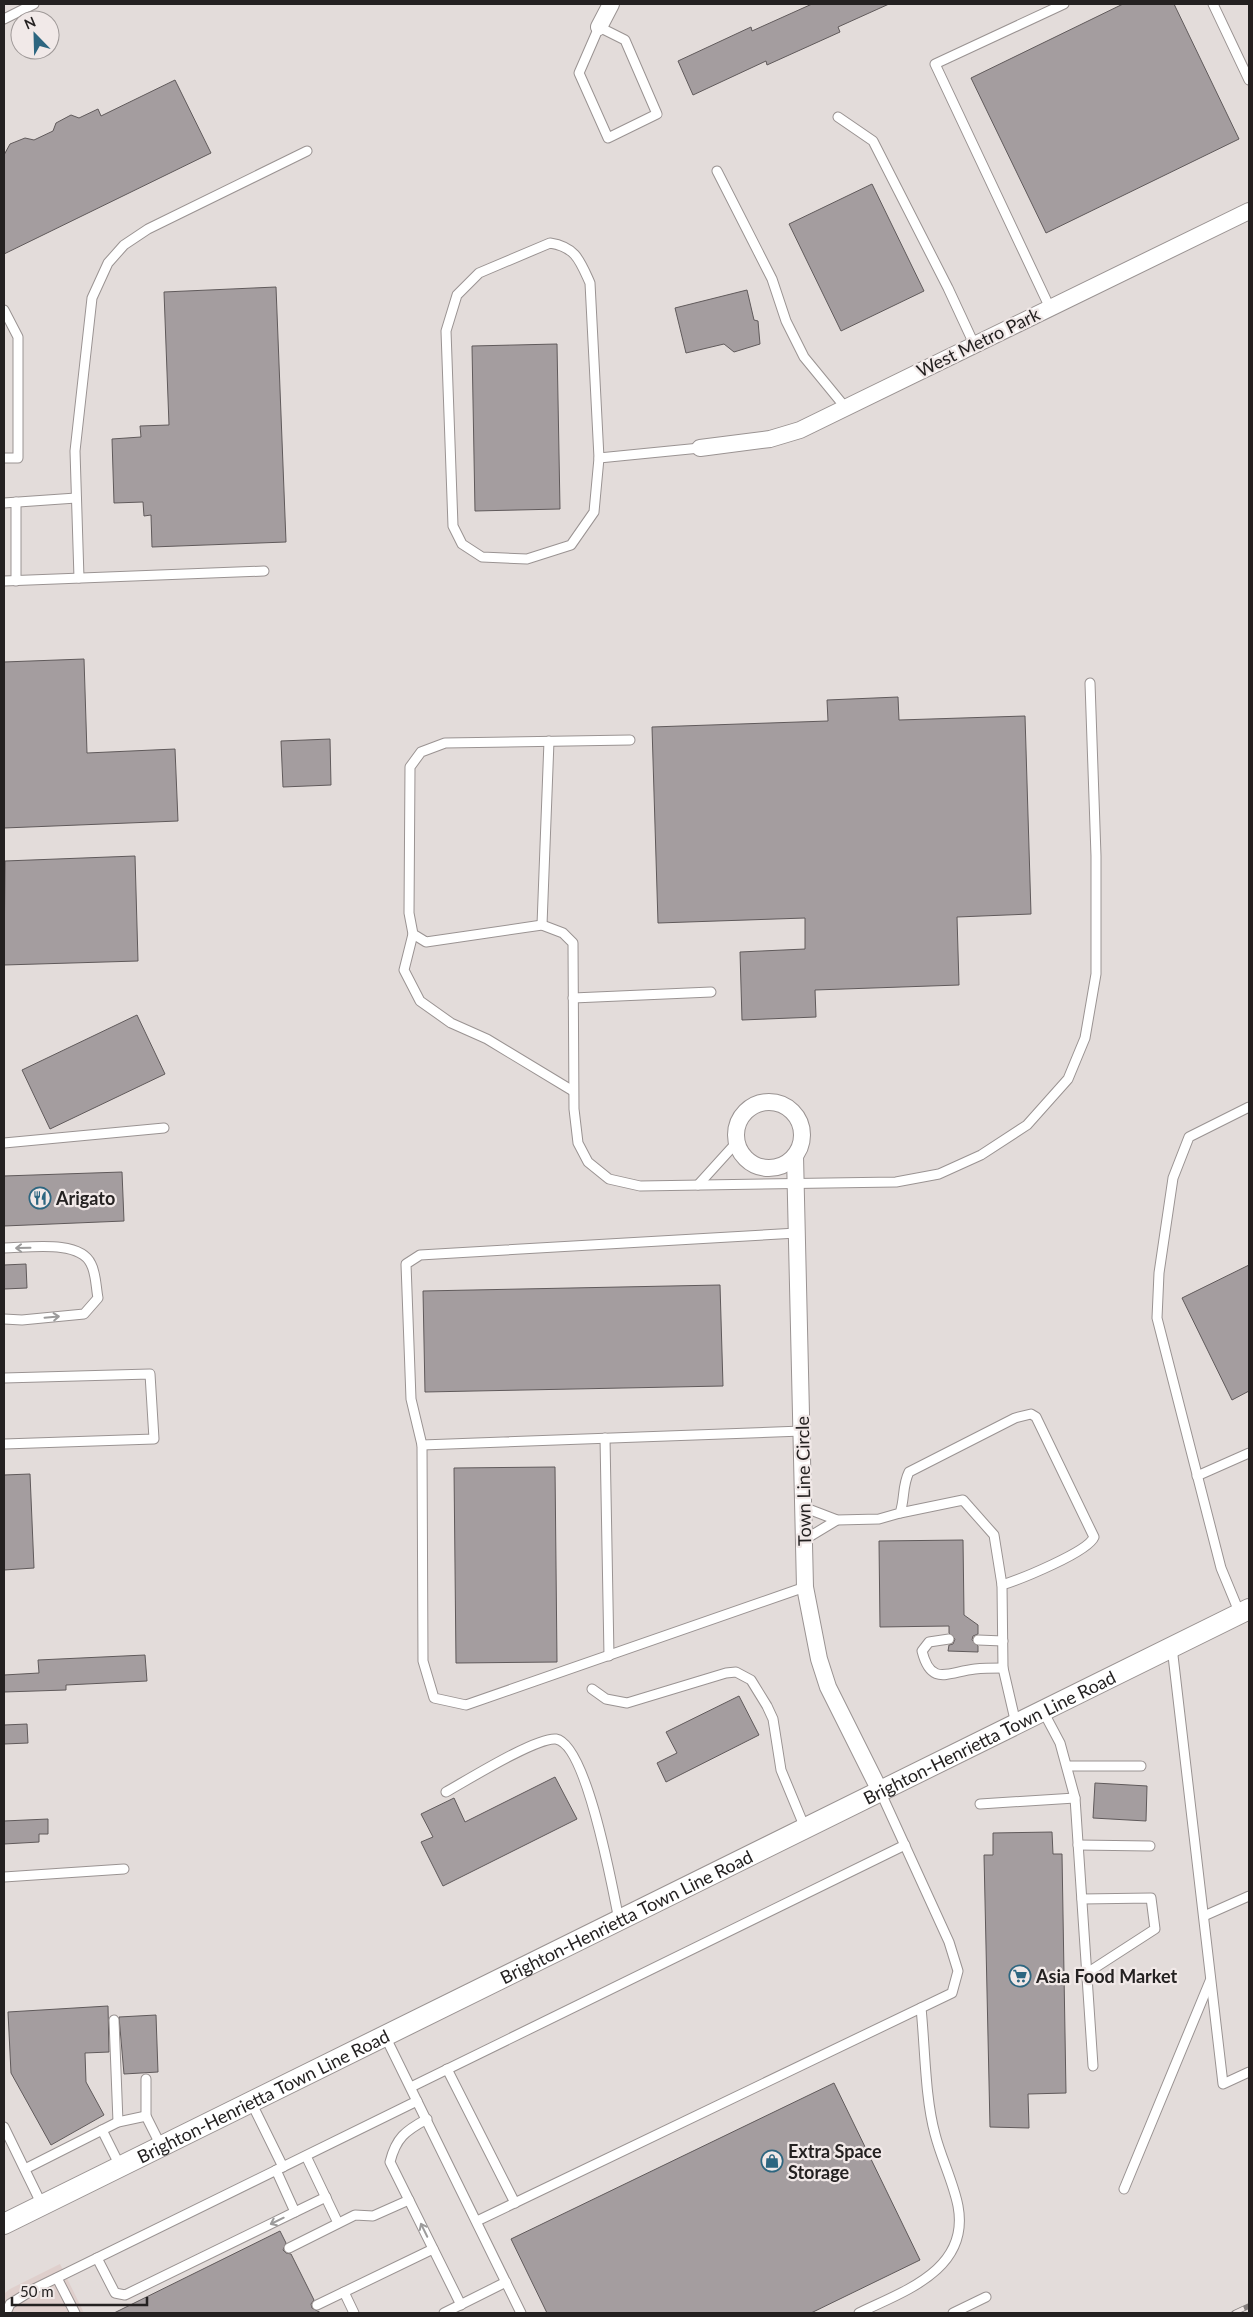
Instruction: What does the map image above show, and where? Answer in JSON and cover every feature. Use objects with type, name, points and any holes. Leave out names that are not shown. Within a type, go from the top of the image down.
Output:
[{"type":"street","points":[[599,27],[611,4]]},
{"type":"street","name":"West Metro Park","points":[[700,448],[770,439],[800,430],[1249,211]]},
{"type":"street","name":"Town Line Circle","points":[[737,1142],[736,1131],[746,1112],[755,1106],[777,1103],[787,1107],[801,1125],[800,1147],[795,1156],[805,1587],[819,1659],[828,1687],[880,1791]]},
{"type":"street","points":[[737,1142],[747,1160],[756,1166],[777,1168],[795,1156]]},
{"type":"street","name":"Brighton-Henrietta Town Line Road","points":[[4,2224],[1245,1612]]},
{"type":"lane","points":[[4,19],[34,4]]},
{"type":"lane","points":[[1050,308],[935,64],[1064,4]]},
{"type":"lane","points":[[1213,4],[1249,80]]},
{"type":"lane","points":[[599,27],[624,40],[657,114],[608,138],[578,73],[599,27]]},
{"type":"lane","points":[[838,117],[873,141],[948,288],[974,344]]},
{"type":"lane","points":[[79,578],[76,450],[92,298],[108,262],[124,245],[148,229],[307,151]]},
{"type":"lane","points":[[718,171],[772,279],[786,321],[804,357],[845,407]]},
{"type":"lane","points":[[550,243],[564,245],[578,258],[590,283],[599,458],[594,512],[571,544],[527,559],[482,557],[462,544],[453,526],[446,331],[457,295],[479,273],[550,243]]},
{"type":"lane","points":[[4,310],[18,337],[18,458],[4,458]]},
{"type":"lane","points":[[599,458],[700,448]]},
{"type":"lane","points":[[4,503],[76,498]]},
{"type":"lane","points":[[16,502],[16,581]]},
{"type":"lane","points":[[4,581],[264,570]]},
{"type":"lane","points":[[413,934],[426,942],[542,925],[564,933],[573,944],[573,1091],[578,1143],[588,1162],[609,1179],[640,1186],[796,1184],[896,1182],[939,1174],[981,1155],[1027,1125],[1068,1079],[1086,1038],[1096,974],[1096,856],[1090,683]]},
{"type":"lane","points":[[573,1091],[486,1039],[451,1023],[420,1001],[404,970],[413,934],[409,914],[410,767],[421,752],[445,743],[630,740]]},
{"type":"lane","points":[[542,925],[549,741]]},
{"type":"lane","points":[[573,998],[711,992]]},
{"type":"lane","points":[[1245,1612],[1221,1568],[1157,1318],[1159,1273],[1173,1178],[1189,1137],[1249,1107]]},
{"type":"lane","points":[[4,1142],[164,1128]]},
{"type":"lane","points":[[698,1185],[737,1142]]},
{"type":"lane","points":[[797,1233],[420,1255],[406,1264],[411,1399],[422,1444],[423,1662],[434,1698],[466,1704],[805,1587]]},
{"type":"lane","points":[[4,1248],[53,1247],[77,1250],[91,1263],[98,1298],[84,1314],[22,1320],[4,1319]]},
{"type":"lane","points":[[4,1378],[150,1374],[154,1439],[4,1444]]},
{"type":"lane","points":[[900,1513],[904,1504],[902,1492],[909,1472],[1015,1418],[1031,1414],[1036,1417],[1094,1536],[1092,1543],[1087,1546],[1026,1577],[1002,1585]]},
{"type":"lane","points":[[422,1444],[802,1431]]},
{"type":"lane","points":[[605,1438],[609,1656]]},
{"type":"lane","points":[[1197,1476],[1249,1452]]},
{"type":"lane","points":[[803,1507],[837,1520],[879,1519],[963,1500],[994,1535],[1002,1585],[1003,1668],[1016,1724]]},
{"type":"lane","points":[[804,1540],[837,1520]]},
{"type":"lane","points":[[949,1639],[929,1642],[922,1651],[925,1663],[934,1674],[944,1676],[975,1669],[1003,1668]]},
{"type":"lane","points":[[978,1640],[1003,1641]]},
{"type":"lane","points":[[1172,1647],[1223,2084],[1249,2072]]},
{"type":"lane","points":[[592,1689],[606,1699],[627,1703],[726,1673],[736,1672],[744,1674],[751,1680],[773,1720],[782,1770],[805,1828]]},
{"type":"lane","points":[[1044,1711],[1060,1743],[1068,1766],[1075,1798],[1093,2066]]},
{"type":"lane","points":[[446,1792],[530,1746],[556,1740],[563,1743],[569,1749],[589,1792],[598,1820],[619,1920]]},
{"type":"lane","points":[[1068,1766],[1141,1766]]},
{"type":"lane","points":[[476,2222],[952,1993],[958,1971],[949,1942],[880,1791]]},
{"type":"lane","points":[[980,1804],[1075,1798]]},
{"type":"lane","points":[[411,2087],[905,1845]]},
{"type":"lane","points":[[1078,1845],[1150,1846]]},
{"type":"lane","points":[[4,1877],[124,1869]]},
{"type":"lane","points":[[1204,1916],[1249,1896]]},
{"type":"lane","points":[[1082,1899],[1151,1898],[1155,1929],[1087,1974]]},
{"type":"lane","points":[[1124,2189],[1211,1978]]},
{"type":"lane","points":[[859,2313],[924,2281],[948,2257],[957,2241],[960,2227],[953,2188],[935,2134],[921,2008]]},
{"type":"lane","points":[[114,2020],[118,2122]]},
{"type":"lane","points":[[385,2036],[506,2282],[518,2312]]},
{"type":"lane","points":[[448,2069],[515,2203]]},
{"type":"lane","points":[[146,2079],[146,2116],[161,2146]]},
{"type":"lane","points":[[6,2313],[10,2304],[57,2278],[417,2101]]},
{"type":"lane","points":[[251,2102],[280,2169],[295,2212]]},
{"type":"lane","points":[[24,2169],[118,2122],[146,2116]]},
{"type":"lane","points":[[427,2119],[412,2127],[395,2143],[390,2162],[461,2305]]},
{"type":"lane","points":[[4,2127],[42,2205]]},
{"type":"lane","points":[[102,2130],[120,2166]]},
{"type":"lane","points":[[306,2156],[338,2223]]},
{"type":"lane","points":[[97,2258],[115,2293],[125,2295],[326,2197]]},
{"type":"lane","points":[[289,2248],[356,2214],[373,2216],[409,2200]]},
{"type":"lane","points":[[317,2305],[433,2249]]},
{"type":"lane","points":[[57,2278],[75,2313]]},
{"type":"lane","points":[[444,2313],[506,2282]]},
{"type":"lane","points":[[344,2292],[354,2313]]},
{"type":"lane","points":[[953,2313],[986,2297]]},
{"type":"shaded area","points":[[60,2264],[84,2313],[4,2313],[4,2294],[10,2289]]},
{"type":"building","points":[[812,4],[889,4],[838,27],[840,32],[767,65],[766,61],[693,95],[678,61],[751,27],[752,31]]},
{"type":"building","points":[[1123,4],[1174,4],[1239,139],[1046,233],[971,78]]},
{"type":"building","points":[[175,80],[211,153],[4,254],[4,155],[10,144],[25,138],[34,140],[53,131],[56,123],[71,115],[79,118],[98,109],[101,116]]},
{"type":"building","points":[[872,184],[924,291],[841,331],[789,224]]},
{"type":"building","points":[[276,287],[286,542],[152,547],[151,515],[144,516],[143,502],[114,503],[112,439],[141,437],[140,426],[169,425],[164,292]]},
{"type":"building","points":[[747,290],[754,320],[758,321],[760,344],[734,352],[724,344],[686,353],[675,308]]},
{"type":"building","points":[[557,344],[560,509],[475,511],[472,346]]},
{"type":"building","points":[[84,659],[87,753],[175,749],[178,821],[4,828],[4,662]]},
{"type":"building","points":[[898,697],[899,720],[1025,716],[1031,914],[957,917],[959,985],[815,990],[816,1017],[742,1020],[740,952],[805,949],[805,918],[658,923],[652,727],[828,721],[827,700]]},
{"type":"building","points":[[330,739],[331,785],[283,787],[281,741]]},
{"type":"building","points":[[135,856],[138,961],[4,965],[5,861]]},
{"type":"building","points":[[137,1015],[165,1074],[50,1129],[22,1070]]},
{"type":"building","points":[[122,1172],[124,1221],[4,1226],[4,1176]]},
{"type":"building","points":[[26,1264],[27,1288],[4,1289],[4,1265]]},
{"type":"building","points":[[1249,1265],[1249,1391],[1232,1400],[1182,1298]]},
{"type":"building","points":[[720,1285],[723,1386],[425,1392],[423,1291]]},
{"type":"building","points":[[555,1467],[557,1662],[456,1663],[454,1468]]},
{"type":"building","points":[[30,1474],[34,1568],[4,1570],[4,1475]]},
{"type":"building","points":[[963,1540],[964,1615],[978,1625],[978,1634],[973,1636],[972,1640],[978,1646],[978,1652],[948,1651],[949,1645],[953,1644],[955,1639],[949,1633],[949,1626],[880,1627],[879,1541]]},
{"type":"building","points":[[145,1655],[147,1681],[66,1685],[66,1690],[4,1692],[4,1675],[39,1673],[38,1660]]},
{"type":"building","points":[[739,1696],[759,1735],[666,1782],[657,1763],[677,1753],[666,1732]]},
{"type":"building","points":[[27,1724],[28,1743],[4,1744],[4,1725]]},
{"type":"building","points":[[555,1777],[577,1819],[443,1886],[421,1842],[433,1837],[421,1814],[454,1798],[465,1822]]},
{"type":"building","points":[[1095,1783],[1147,1786],[1146,1821],[1093,1818]]},
{"type":"building","points":[[48,1819],[48,1834],[39,1834],[39,1842],[4,1844],[4,1821]]},
{"type":"building","points":[[1052,1832],[1053,1854],[1062,1854],[1066,2093],[1028,2094],[1029,2128],[990,2127],[984,1855],[993,1855],[993,1833]]},
{"type":"building","points":[[108,2006],[109,2052],[85,2053],[86,2082],[104,2115],[51,2145],[11,2073],[8,2012]]},
{"type":"building","points":[[156,2015],[158,2072],[124,2074],[119,2017]]},
{"type":"building","name":"Extra Space Storage","points":[[834,2083],[920,2260],[811,2313],[547,2313],[511,2239]]},
{"type":"building","points":[[280,2231],[286,2243],[283,2250],[291,2254],[314,2300],[311,2304],[312,2308],[321,2313],[114,2313]]},
{"type":"railway","points":[[1234,2313],[1249,2306]]},
{"type":"place","name":"Arigato","points":[[40,1198]]},
{"type":"place","name":"Asia Food Market","points":[[1020,1976]]},
{"type":"place","name":"Extra Space Storage","points":[[772,2161]]}]
